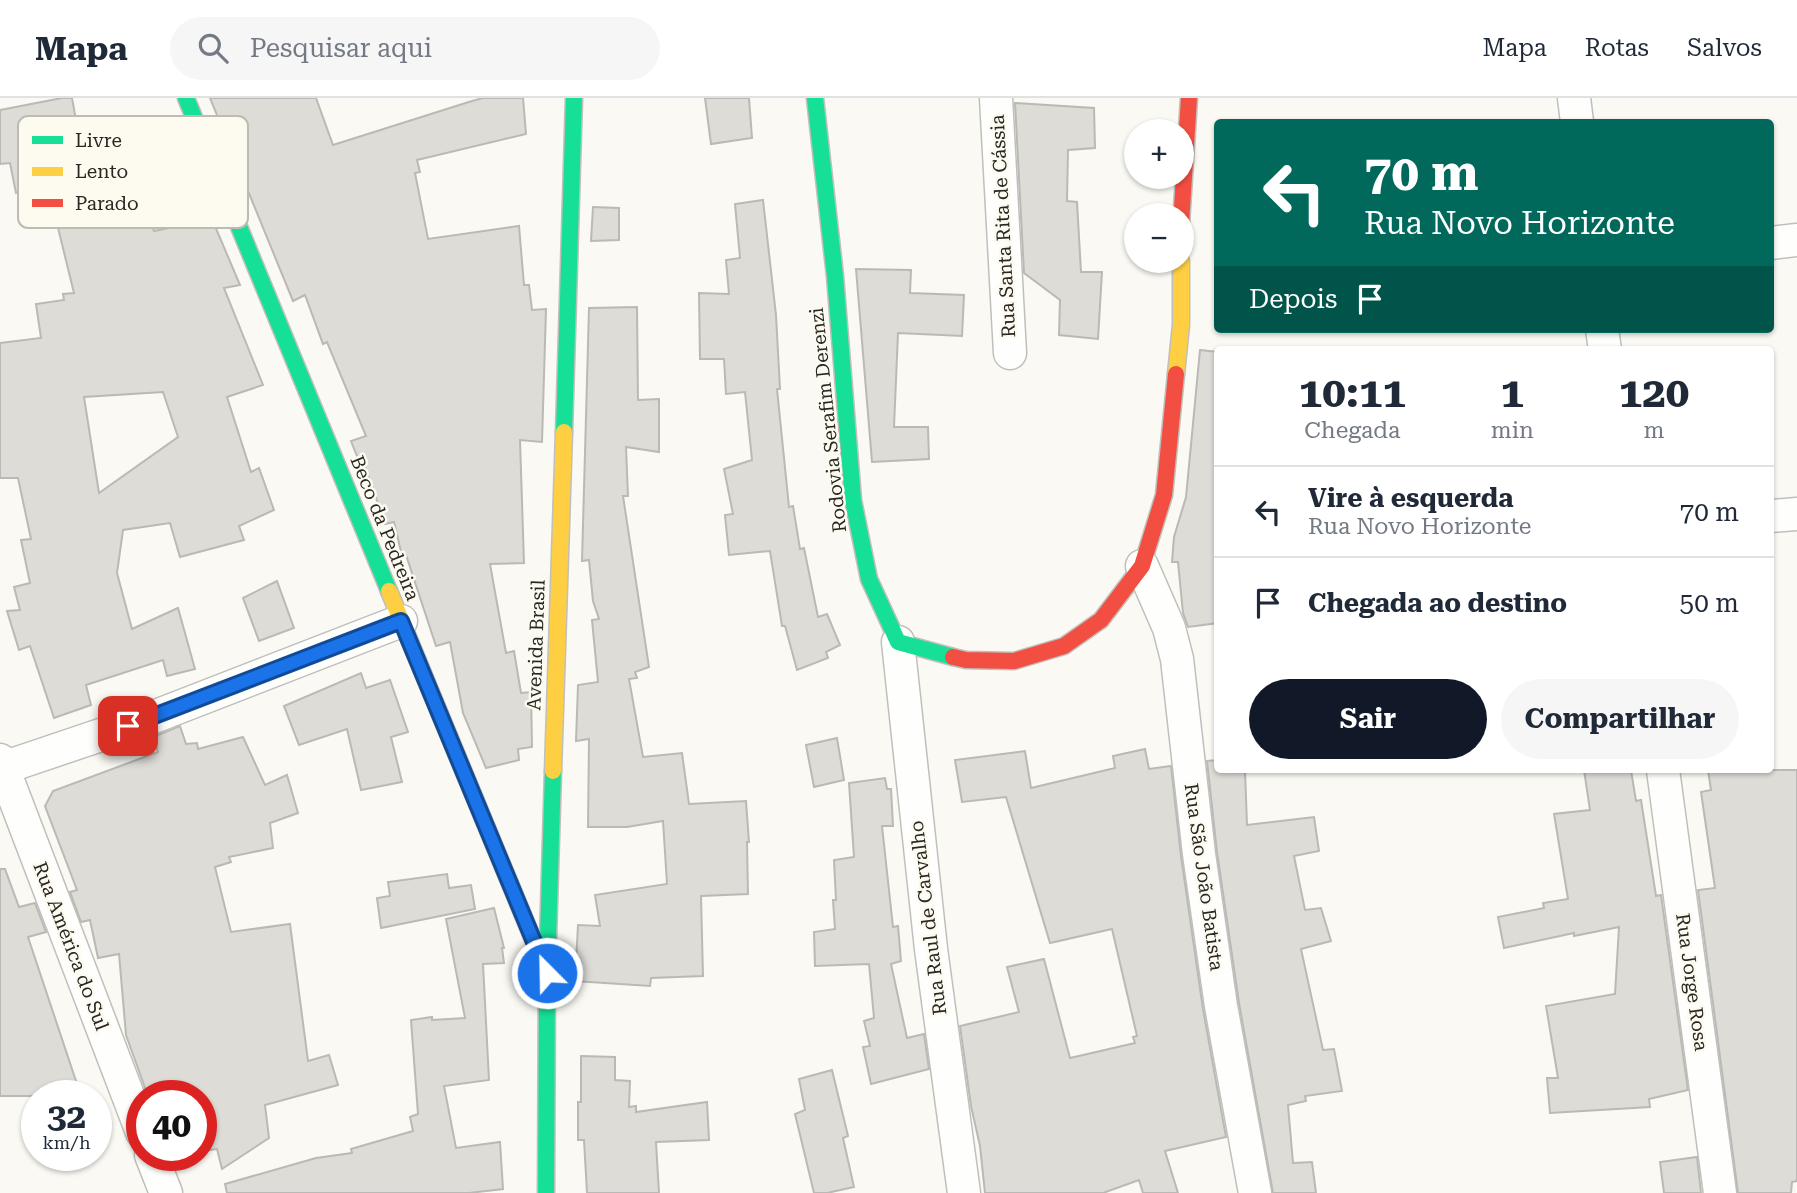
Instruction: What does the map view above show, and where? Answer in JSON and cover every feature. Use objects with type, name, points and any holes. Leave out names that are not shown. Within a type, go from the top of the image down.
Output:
[{"type":"street","name":"Beco da Pedreira","points":[[187,98],[194,116]]},
{"type":"street","name":"Avenida Brasil","points":[[546,1193],[547,973],[574,98]]},
{"type":"street","name":"Rodovia Serafim Derenzi","points":[[815,98],[835,276],[853,500],[869,579],[898,642]]},
{"type":"street","name":"Rua Santa Rita de Cássia","points":[[996,98],[1010,353]]},
{"type":"street","points":[[1182,203],[1189,98]]},
{"type":"street","points":[[1574,98],[1577,119]]},
{"type":"street","name":"Beco da Pedreira","points":[[240,228],[547,973]]},
{"type":"street","points":[[1774,243],[1797,240]]},
{"type":"street","points":[[898,642],[966,660],[1014,660],[1064,646],[1101,620],[1142,566],[1164,495],[1181,325],[1181,273]]},
{"type":"street","points":[[1774,516],[1797,514]]},
{"type":"street","name":"Rua São João Batista","points":[[1142,566],[1169,628],[1177,659],[1201,868],[1221,1006],[1255,1193]]},
{"type":"street","points":[[1,766],[151,718],[401,621]]},
{"type":"street","name":"Rua Raul de Carvalho","points":[[898,642],[930,950],[964,1193]]},
{"type":"street","name":"Rua América do Sul","points":[[1,766],[126,1090]]},
{"type":"street","name":"Rua Jorge Rosa","points":[[1663,773],[1720,1193]]},
{"type":"street","points":[[157,1171],[166,1193]]},
{"type":"building","points":[[72,98],[75,116],[18,116],[18,192],[16,193],[10,163],[0,164],[0,110]]},
{"type":"building","points":[[210,98],[316,98],[333,145],[483,98],[523,98],[526,134],[417,160],[420,172],[415,173],[428,239],[519,226],[524,285],[529,285],[532,310],[546,309],[542,442],[520,440],[524,563],[490,564],[506,653],[514,651],[521,693],[531,692],[532,747],[518,749],[519,760],[486,768],[463,713],[450,642],[436,646],[406,555],[402,556],[394,522],[385,524],[365,466],[361,466],[351,441],[366,436],[327,342],[323,344],[305,295],[293,301],[248,191],[248,116],[217,116]]},
{"type":"building","points":[[705,98],[749,98],[752,138],[711,144]]},
{"type":"building","points":[[1015,103],[1094,108],[1095,148],[1068,150],[1067,201],[1077,202],[1081,272],[1102,272],[1098,339],[1059,335],[1060,300],[1024,273]]},
{"type":"building","points":[[763,200],[776,315],[780,389],[777,389],[789,507],[793,506],[800,549],[804,548],[818,617],[827,614],[840,645],[826,652],[828,658],[797,670],[785,626],[782,626],[770,551],[729,555],[725,515],[733,514],[724,469],[752,460],[745,392],[726,394],[724,359],[700,359],[699,293],[729,294],[726,260],[740,258],[735,204]]},
{"type":"building","points":[[593,207],[619,208],[619,240],[591,241]]},
{"type":"building","points":[[58,228],[153,228],[154,231],[168,228],[216,228],[240,285],[224,288],[263,385],[227,397],[251,472],[259,468],[274,510],[239,526],[244,540],[180,557],[170,523],[123,530],[117,573],[132,629],[178,608],[195,669],[167,676],[163,660],[86,685],[91,705],[54,718],[30,646],[19,650],[7,611],[20,610],[14,587],[30,583],[21,540],[31,539],[18,478],[0,478],[0,343],[41,338],[36,304],[64,300],[63,294],[74,293]],"holes":[[[163,392],[178,437],[99,493],[84,397]]]},
{"type":"building","points":[[856,269],[911,270],[910,293],[964,295],[962,336],[898,333],[894,427],[928,427],[929,459],[872,462]]},
{"type":"building","points":[[637,307],[638,400],[659,399],[659,452],[626,447],[628,496],[623,496],[649,667],[635,672],[637,678],[629,679],[643,757],[682,753],[689,804],[746,801],[749,842],[748,894],[701,896],[703,976],[651,978],[650,986],[575,981],[578,925],[600,926],[595,895],[667,884],[663,821],[627,827],[588,827],[589,739],[576,741],[578,685],[598,682],[592,620],[599,619],[593,601],[589,560],[582,561],[589,308]]},
{"type":"building","points":[[1200,350],[1214,352],[1214,624],[1188,627],[1183,613],[1178,562],[1172,562],[1174,537],[1186,497]]},
{"type":"building","points":[[277,581],[294,628],[259,641],[243,598]]},
{"type":"building","points":[[361,673],[366,688],[390,680],[408,732],[391,737],[402,782],[361,790],[347,729],[299,745],[284,706]]},
{"type":"building","points":[[180,726],[186,744],[197,743],[198,749],[243,737],[265,785],[287,775],[298,813],[270,823],[273,848],[229,857],[231,862],[215,867],[231,932],[290,924],[308,1061],[329,1055],[338,1085],[265,1105],[269,1138],[222,1169],[217,1149],[217,1080],[142,1080],[126,1035],[119,954],[98,958],[90,920],[81,922],[70,892],[77,890],[45,806],[53,791],[158,752],[153,737]]},
{"type":"building","points":[[837,738],[844,780],[814,787],[806,745]]},
{"type":"building","points":[[1145,749],[1149,769],[1171,766],[1203,1009],[1226,1137],[1165,1151],[1178,1193],[1143,1193],[1139,1180],[1103,1193],[985,1193],[960,1026],[1019,1012],[1007,967],[1044,959],[1070,1058],[1135,1043],[1133,1037],[1137,1036],[1112,929],[1050,943],[1006,797],[962,802],[955,760],[1025,751],[1031,788],[1115,768],[1113,756]]},
{"type":"building","points":[[1214,760],[1214,773],[1245,773],[1247,825],[1314,817],[1319,851],[1294,856],[1305,910],[1321,908],[1331,941],[1301,949],[1323,1050],[1334,1049],[1342,1091],[1305,1096],[1306,1101],[1288,1105],[1293,1163],[1312,1162],[1316,1193],[1273,1193],[1239,1003],[1207,761]]},
{"type":"building","points":[[1774,770],[1797,770],[1797,1181],[1792,1182],[1791,1193],[1738,1193],[1698,890],[1715,888],[1701,792],[1711,790],[1708,773],[1774,773]]},
{"type":"building","points":[[1584,773],[1631,773],[1636,801],[1641,800],[1656,896],[1661,895],[1688,1090],[1649,1099],[1650,1107],[1550,1113],[1547,1078],[1558,1078],[1546,1006],[1615,994],[1619,927],[1574,936],[1574,933],[1504,948],[1498,917],[1544,908],[1543,903],[1568,899],[1554,814],[1590,810]]},
{"type":"building","points":[[885,778],[887,789],[891,789],[893,826],[882,826],[893,927],[898,926],[901,961],[891,964],[907,1038],[924,1034],[929,1069],[871,1084],[863,1047],[870,1046],[864,1021],[874,1018],[869,964],[815,966],[814,932],[835,929],[834,860],[854,857],[849,783]]},
{"type":"building","points":[[0,869],[5,869],[19,907],[35,903],[46,932],[28,937],[76,1080],[21,1080],[21,1096],[0,1096]]},
{"type":"building","points":[[447,874],[449,888],[471,885],[475,909],[381,928],[377,898],[390,896],[388,882]]},
{"type":"building","points":[[494,908],[504,948],[504,963],[483,964],[489,1080],[444,1086],[456,1148],[500,1142],[503,1189],[469,1193],[227,1193],[225,1184],[316,1158],[352,1153],[351,1149],[413,1131],[410,1117],[418,1114],[411,1020],[432,1017],[432,1020],[465,1018],[446,919]]},
{"type":"building","points":[[581,1056],[615,1057],[615,1080],[630,1081],[629,1107],[636,1106],[636,1112],[707,1102],[709,1140],[656,1142],[659,1193],[587,1193],[584,1140],[578,1140]]},
{"type":"building","points":[[832,1070],[848,1136],[843,1138],[854,1187],[814,1193],[795,1114],[805,1110],[799,1079]]},
{"type":"building","points":[[1697,1157],[1701,1193],[1664,1193],[1660,1162]]},
{"type":"traffic: fast","points":[[186,98],[193,116]]},
{"type":"traffic: fast","points":[[564,432],[574,98]]},
{"type":"traffic: fast","points":[[815,98],[835,276],[853,500],[869,579],[898,642],[953,657]]},
{"type":"traffic: fast","points":[[240,228],[389,591]]},
{"type":"traffic: fast","points":[[546,1193],[547,973],[553,771]]},
{"type":"traffic: slow","points":[[1176,374],[1181,325],[1181,273]]},
{"type":"traffic: slow","points":[[553,771],[564,432]]},
{"type":"traffic: slow","points":[[389,591],[542,961]]},
{"type":"traffic: jam","points":[[1182,203],[1189,98]]},
{"type":"traffic: jam","points":[[953,657],[966,660],[1014,661],[1064,646],[1101,620],[1142,566],[1164,495],[1176,374]]},
{"type":"route","points":[[128,726],[401,621],[547,973]]}]
